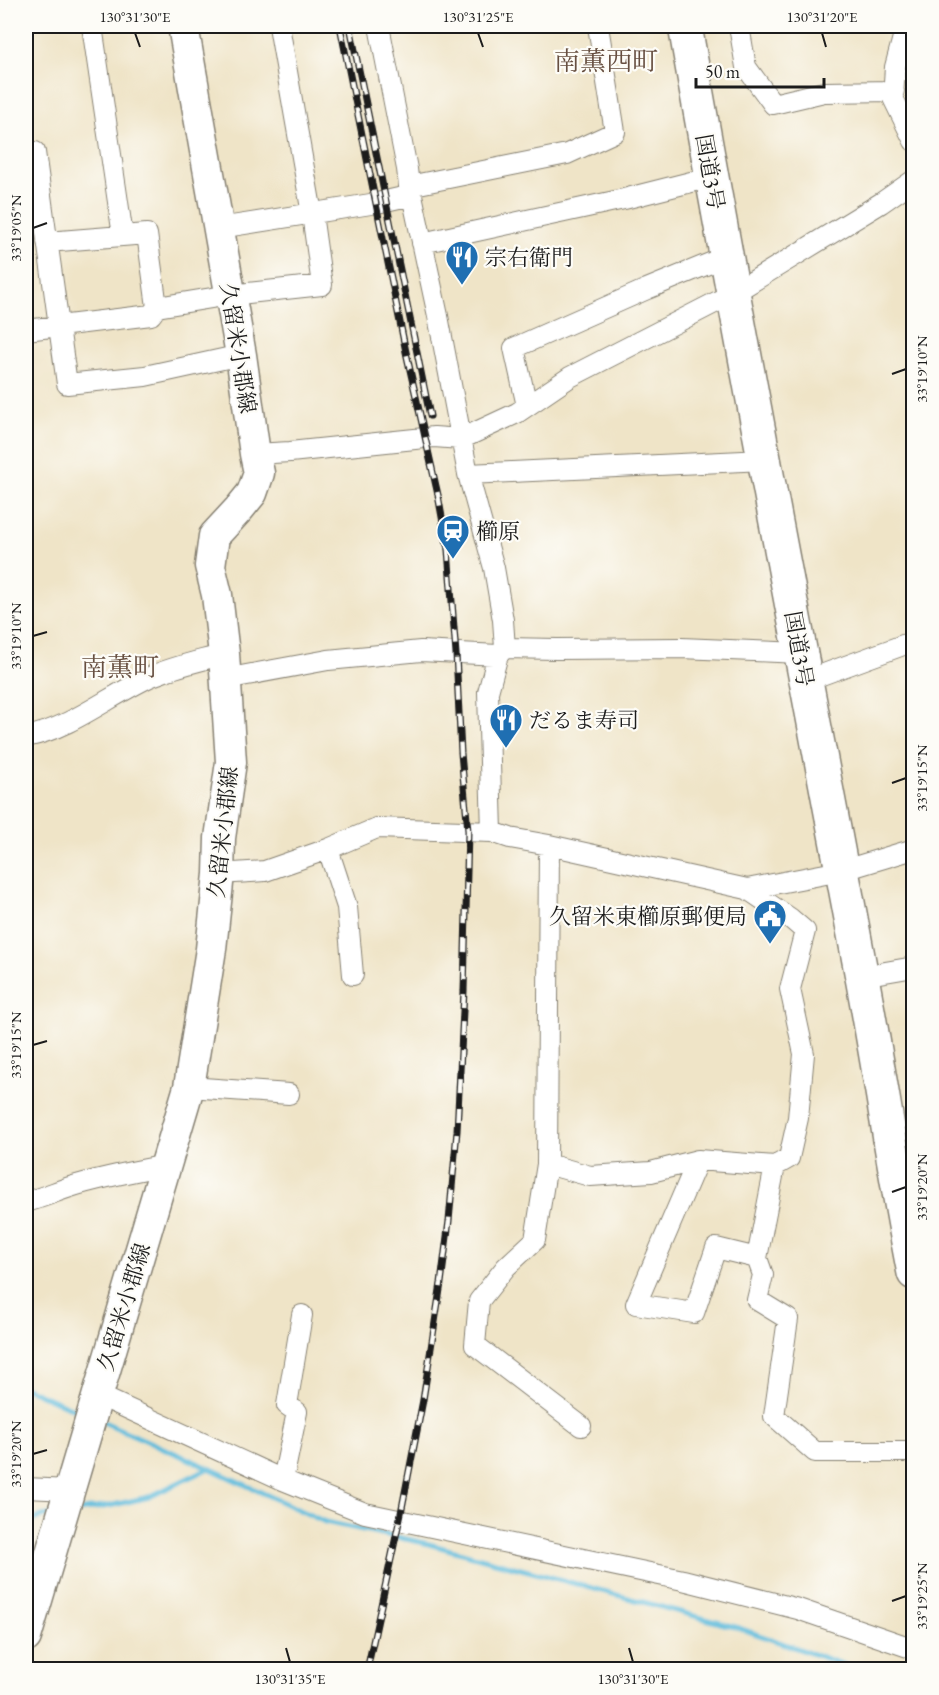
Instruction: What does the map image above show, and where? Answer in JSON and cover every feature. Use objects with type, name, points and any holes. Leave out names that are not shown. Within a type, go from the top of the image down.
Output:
[{"type":"highway","name":"国道3号","points":[[685,26],[732,294],[802,667],[905,1186],[914,1273]]},
{"type":"main road","name":"久留米小郡線","points":[[26,1637],[189,1087],[211,949],[219,874],[220,838],[231,762],[217,595],[210,566],[214,536],[252,492],[259,473],[241,355],[183,26]]},
{"type":"street","points":[[92,26],[123,236]]},
{"type":"street","points":[[26,330],[151,315],[157,307],[230,295],[322,285],[279,26]]},
{"type":"street","points":[[379,26],[468,474],[494,568],[503,620],[501,651],[488,692],[492,832]]},
{"type":"street","points":[[219,228],[377,204],[411,191],[567,154],[615,132],[598,26]]},
{"type":"street","points":[[739,26],[746,67],[773,104],[824,92],[894,91]]},
{"type":"street","points":[[906,26],[895,68],[893,98],[914,141]]},
{"type":"street","points":[[26,153],[35,152],[67,384],[145,376],[241,355]]},
{"type":"street","points":[[422,243],[602,204],[711,177]]},
{"type":"street","points":[[255,454],[290,453],[434,437],[461,439],[517,413],[570,377],[732,294],[914,180]]},
{"type":"street","points":[[47,242],[147,234],[157,307]]},
{"type":"street","points":[[527,406],[514,348],[726,257]]},
{"type":"street","points":[[468,474],[764,460]]},
{"type":"street","points":[[26,736],[36,735],[59,726],[151,676],[170,669],[328,660],[421,651],[681,648],[802,667],[914,641]]},
{"type":"street","points":[[219,874],[265,871],[328,849],[377,828],[492,832],[510,838],[747,889],[805,931],[790,989],[804,1054],[798,1118],[789,1158],[775,1166],[698,1160],[651,1172],[590,1176],[547,1164]]},
{"type":"street","points":[[549,845],[547,1164],[535,1240],[506,1267],[479,1301],[475,1345],[581,1426]]},
{"type":"street","points":[[328,849],[347,907],[353,975]]},
{"type":"street","points":[[747,889],[842,871],[914,849]]},
{"type":"street","points":[[862,976],[914,967]]},
{"type":"street","points":[[189,1087],[289,1094]]},
{"type":"street","points":[[698,1160],[636,1304],[694,1313],[716,1248],[757,1258]]},
{"type":"street","points":[[26,1202],[118,1174],[167,1166]]},
{"type":"street","points":[[775,1166],[757,1258],[763,1275],[757,1300],[788,1319],[774,1416],[815,1452],[914,1452]]},
{"type":"street","points":[[283,1480],[297,1412],[287,1405],[302,1315]]},
{"type":"street","points":[[98,1395],[283,1480],[365,1513],[683,1580],[798,1609],[914,1649]]},
{"type":"street","points":[[26,1488],[69,1490]]},
{"type":"waterway","points":[[26,1388],[82,1413]]},
{"type":"waterway","points":[[99,1420],[325,1522],[425,1543],[739,1628],[859,1670]]},
{"type":"waterway","points":[[72,1512],[149,1497],[209,1468]]},
{"type":"waterway","points":[[26,1524],[42,1516],[51,1515]]},
{"type":"railway","points":[[340,26],[448,550],[468,831],[464,991],[457,1131],[449,1221],[423,1400],[367,1670]]},
{"type":"railway","points":[[350,26],[430,416]]},
{"type":"place","name":"宗右衛門","points":[[462,286]]},
{"type":"place","name":"櫛原","points":[[453,560]]},
{"type":"place","name":"だるま寿司","points":[[506,749]]},
{"type":"place","name":"久留米東櫛原郵便局","points":[[770,945]]},
{"type":"district","name":"南薫西町","points":[[606,61]]},
{"type":"district","name":"南薫町","points":[[120,667]]}]
